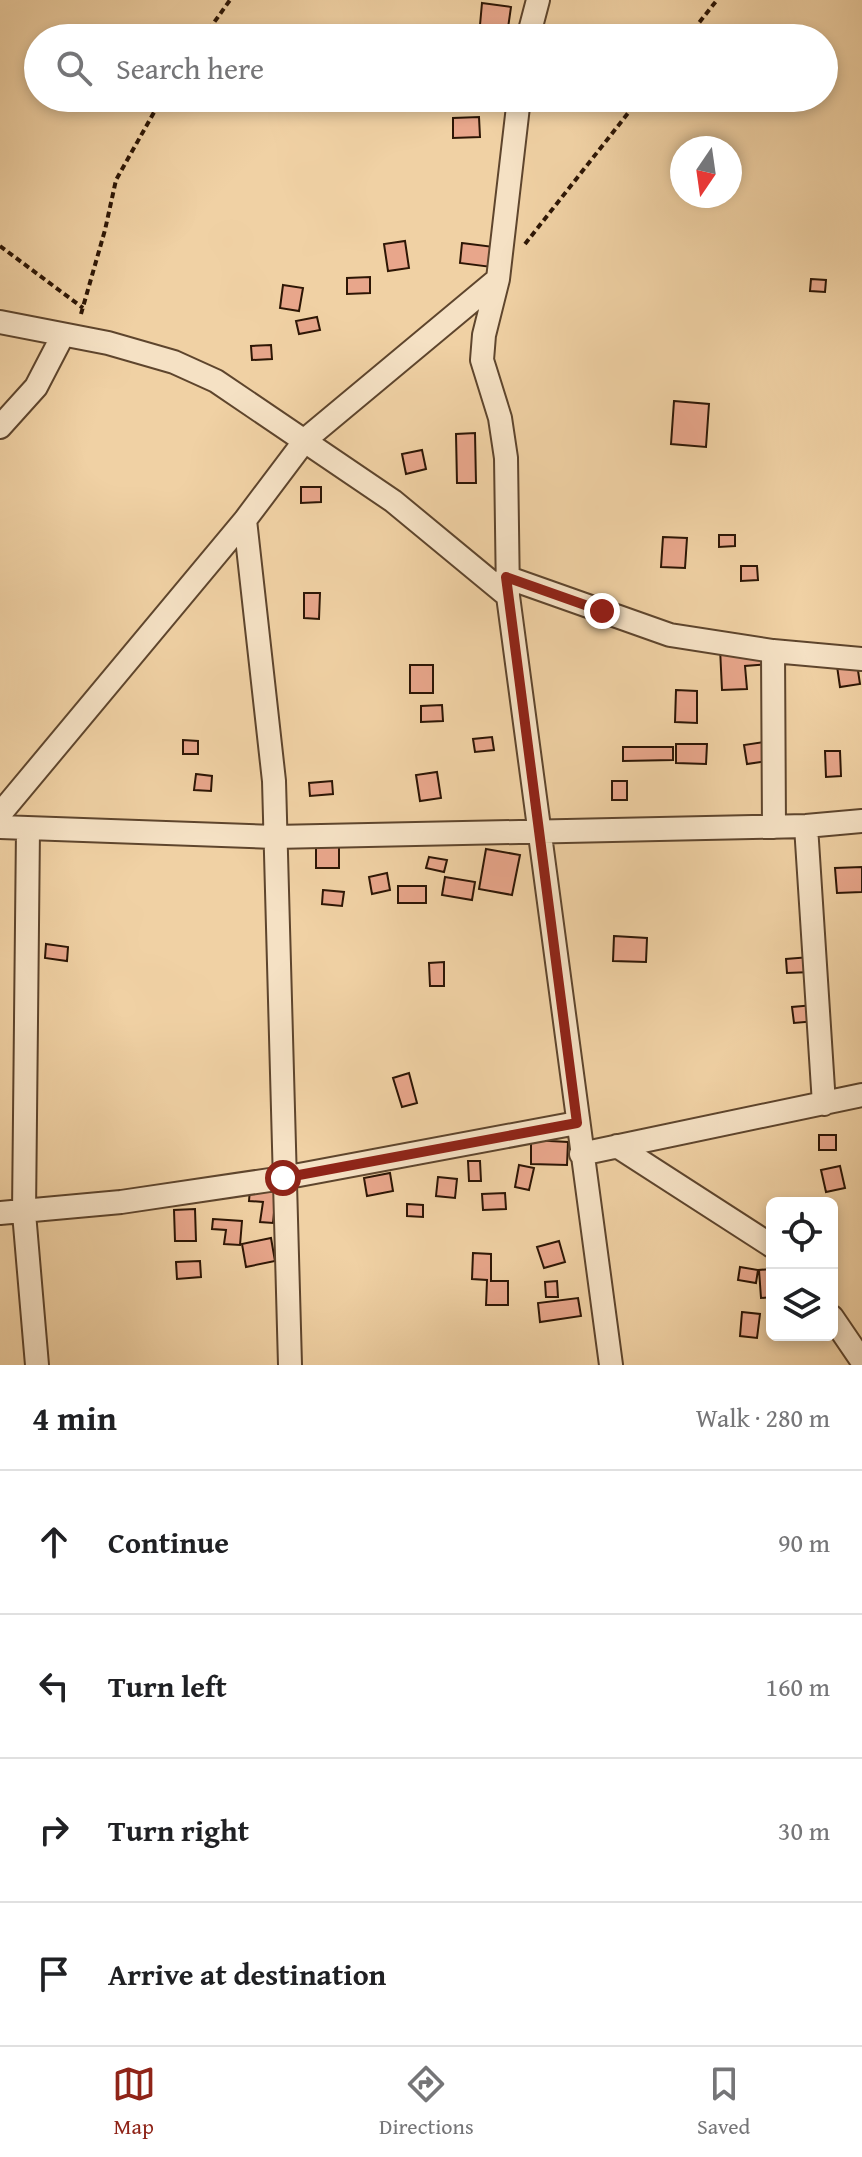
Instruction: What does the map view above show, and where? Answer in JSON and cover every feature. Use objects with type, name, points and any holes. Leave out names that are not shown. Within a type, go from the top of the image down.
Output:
[{"type":"street","points":[[532,24],[538,0]]},
{"type":"street","points":[[517,112],[498,279],[484,335],[482,360],[500,418],[506,458],[507,586],[537,829],[611,1365]]},
{"type":"street","points":[[0,814],[245,520],[306,439],[498,279]]},
{"type":"street","points":[[0,322],[174,362],[216,381],[306,439],[507,586],[670,635],[773,651],[862,659]]},
{"type":"street","points":[[0,427],[36,387],[69,336]]},
{"type":"street","points":[[245,520],[274,781],[290,1365]]},
{"type":"street","points":[[773,651],[774,827]]},
{"type":"street","points":[[0,827],[274,837],[537,829],[774,827],[862,821]]},
{"type":"street","points":[[806,826],[824,1104]]},
{"type":"street","points":[[28,829],[24,1213],[37,1365]]},
{"type":"street","points":[[581,1154],[862,1095]]},
{"type":"street","points":[[0,1213],[121,1202],[283,1178],[577,1123]]},
{"type":"street","points":[[617,1146],[766,1242]]},
{"type":"street","points":[[838,1326],[862,1361]]},
{"type":"path","points":[[213,24],[230,0]]},
{"type":"path","points":[[698,24],[717,0]]},
{"type":"path","points":[[69,336],[83,308],[116,180],[154,112]]},
{"type":"path","points":[[498,279],[629,112]]},
{"type":"path","points":[[0,246],[83,308]]},
{"type":"building","points":[[482,3],[511,7],[509,24],[480,24]]},
{"type":"building","points":[[479,117],[480,137],[453,138],[453,118]]},
{"type":"building","points":[[405,241],[409,268],[388,271],[384,244]]},
{"type":"building","points":[[462,243],[502,248],[499,268],[460,263]]},
{"type":"building","points":[[370,277],[370,293],[347,294],[347,278]]},
{"type":"building","points":[[811,279],[826,280],[825,292],[810,291]]},
{"type":"building","points":[[283,285],[303,288],[299,311],[280,308]]},
{"type":"building","points":[[317,317],[320,330],[299,334],[296,321]]},
{"type":"building","points":[[271,345],[272,359],[252,360],[251,346]]},
{"type":"building","points":[[674,401],[709,404],[706,447],[671,444]]},
{"type":"building","points":[[475,433],[476,483],[457,483],[456,434]]},
{"type":"building","points":[[422,450],[426,469],[406,474],[402,454]]},
{"type":"building","points":[[301,487],[321,487],[321,502],[301,503]]},
{"type":"building","points":[[719,535],[735,535],[735,546],[719,547]]},
{"type":"building","points":[[663,537],[687,538],[685,568],[661,567]]},
{"type":"building","points":[[741,566],[757,566],[758,580],[741,581]]},
{"type":"building","points":[[304,593],[320,593],[319,619],[304,618]]},
{"type":"building","points":[[770,646],[771,664],[745,666],[747,689],[722,690],[720,648]]},
{"type":"building","points":[[856,657],[860,684],[840,687],[836,659]]},
{"type":"building","points":[[410,665],[433,665],[433,693],[410,693]]},
{"type":"building","points":[[676,690],[697,691],[697,723],[675,722]]},
{"type":"building","points":[[442,705],[443,721],[421,722],[421,706]]},
{"type":"building","points":[[492,737],[494,750],[475,752],[473,739]]},
{"type":"building","points":[[183,740],[198,741],[198,754],[183,754]]},
{"type":"building","points":[[771,741],[774,760],[747,764],[744,745]]},
{"type":"building","points":[[676,744],[707,744],[706,764],[676,763]]},
{"type":"building","points":[[623,747],[673,747],[673,760],[623,761]]},
{"type":"building","points":[[825,751],[840,751],[841,776],[826,777]]},
{"type":"building","points":[[437,772],[441,798],[420,801],[416,775]]},
{"type":"building","points":[[196,774],[212,776],[211,791],[194,790]]},
{"type":"building","points":[[332,781],[333,794],[310,796],[309,783]]},
{"type":"building","points":[[612,781],[627,781],[627,800],[612,800]]},
{"type":"building","points":[[339,840],[339,868],[316,868],[316,841]]},
{"type":"building","points":[[486,849],[520,855],[512,895],[479,889]]},
{"type":"building","points":[[429,857],[447,860],[444,872],[426,868]]},
{"type":"building","points":[[862,867],[862,892],[837,893],[835,868]]},
{"type":"building","points":[[387,873],[390,890],[372,894],[369,877]]},
{"type":"building","points":[[445,877],[475,882],[472,900],[442,895]]},
{"type":"building","points":[[398,886],[426,886],[426,903],[398,903]]},
{"type":"building","points":[[323,890],[344,892],[342,906],[322,904]]},
{"type":"building","points":[[614,936],[647,938],[646,962],[613,961]]},
{"type":"building","points":[[46,944],[68,947],[67,961],[45,958]]},
{"type":"building","points":[[810,957],[811,972],[787,973],[786,959]]},
{"type":"building","points":[[444,962],[444,986],[430,986],[429,963]]},
{"type":"building","points":[[814,1005],[816,1021],[794,1023],[792,1007]]},
{"type":"building","points":[[409,1073],[417,1103],[402,1107],[393,1078]]},
{"type":"building","points":[[819,1135],[836,1135],[836,1150],[819,1150]]},
{"type":"building","points":[[531,1140],[568,1142],[567,1165],[531,1164]]},
{"type":"building","points":[[468,1161],[480,1161],[481,1181],[469,1181]]},
{"type":"building","points":[[519,1165],[534,1168],[529,1190],[515,1187]]},
{"type":"building","points":[[840,1166],[845,1188],[826,1192],[821,1170]]},
{"type":"building","points":[[390,1173],[393,1191],[367,1196],[364,1178]]},
{"type":"building","points":[[438,1177],[457,1179],[455,1198],[436,1196]]},
{"type":"building","points":[[250,1189],[276,1192],[273,1223],[260,1222],[263,1202],[249,1201]]},
{"type":"building","points":[[505,1193],[506,1209],[483,1210],[482,1194]]},
{"type":"building","points":[[407,1204],[423,1205],[423,1217],[407,1216]]},
{"type":"building","points":[[195,1209],[196,1241],[175,1241],[174,1210]]},
{"type":"building","points":[[213,1219],[242,1221],[240,1245],[224,1244],[226,1230],[212,1229]]},
{"type":"building","points":[[271,1238],[275,1261],[246,1267],[242,1244]]},
{"type":"building","points":[[559,1241],[565,1262],[544,1268],[537,1247]]},
{"type":"building","points":[[473,1253],[491,1254],[491,1281],[508,1281],[508,1305],[486,1305],[487,1280],[472,1279]]},
{"type":"building","points":[[200,1261],[201,1277],[177,1279],[176,1262]]},
{"type":"building","points":[[740,1267],[758,1270],[756,1283],[738,1280]]},
{"type":"building","points":[[766,1269],[766,1298],[761,1298],[759,1270]]},
{"type":"building","points":[[557,1281],[558,1297],[546,1297],[545,1282]]},
{"type":"building","points":[[578,1298],[581,1316],[540,1322],[538,1303]]},
{"type":"building","points":[[742,1312],[760,1314],[757,1338],[740,1336]]},
{"type":"route","points":[[283,1178],[577,1123],[506,577],[602,611]]}]
